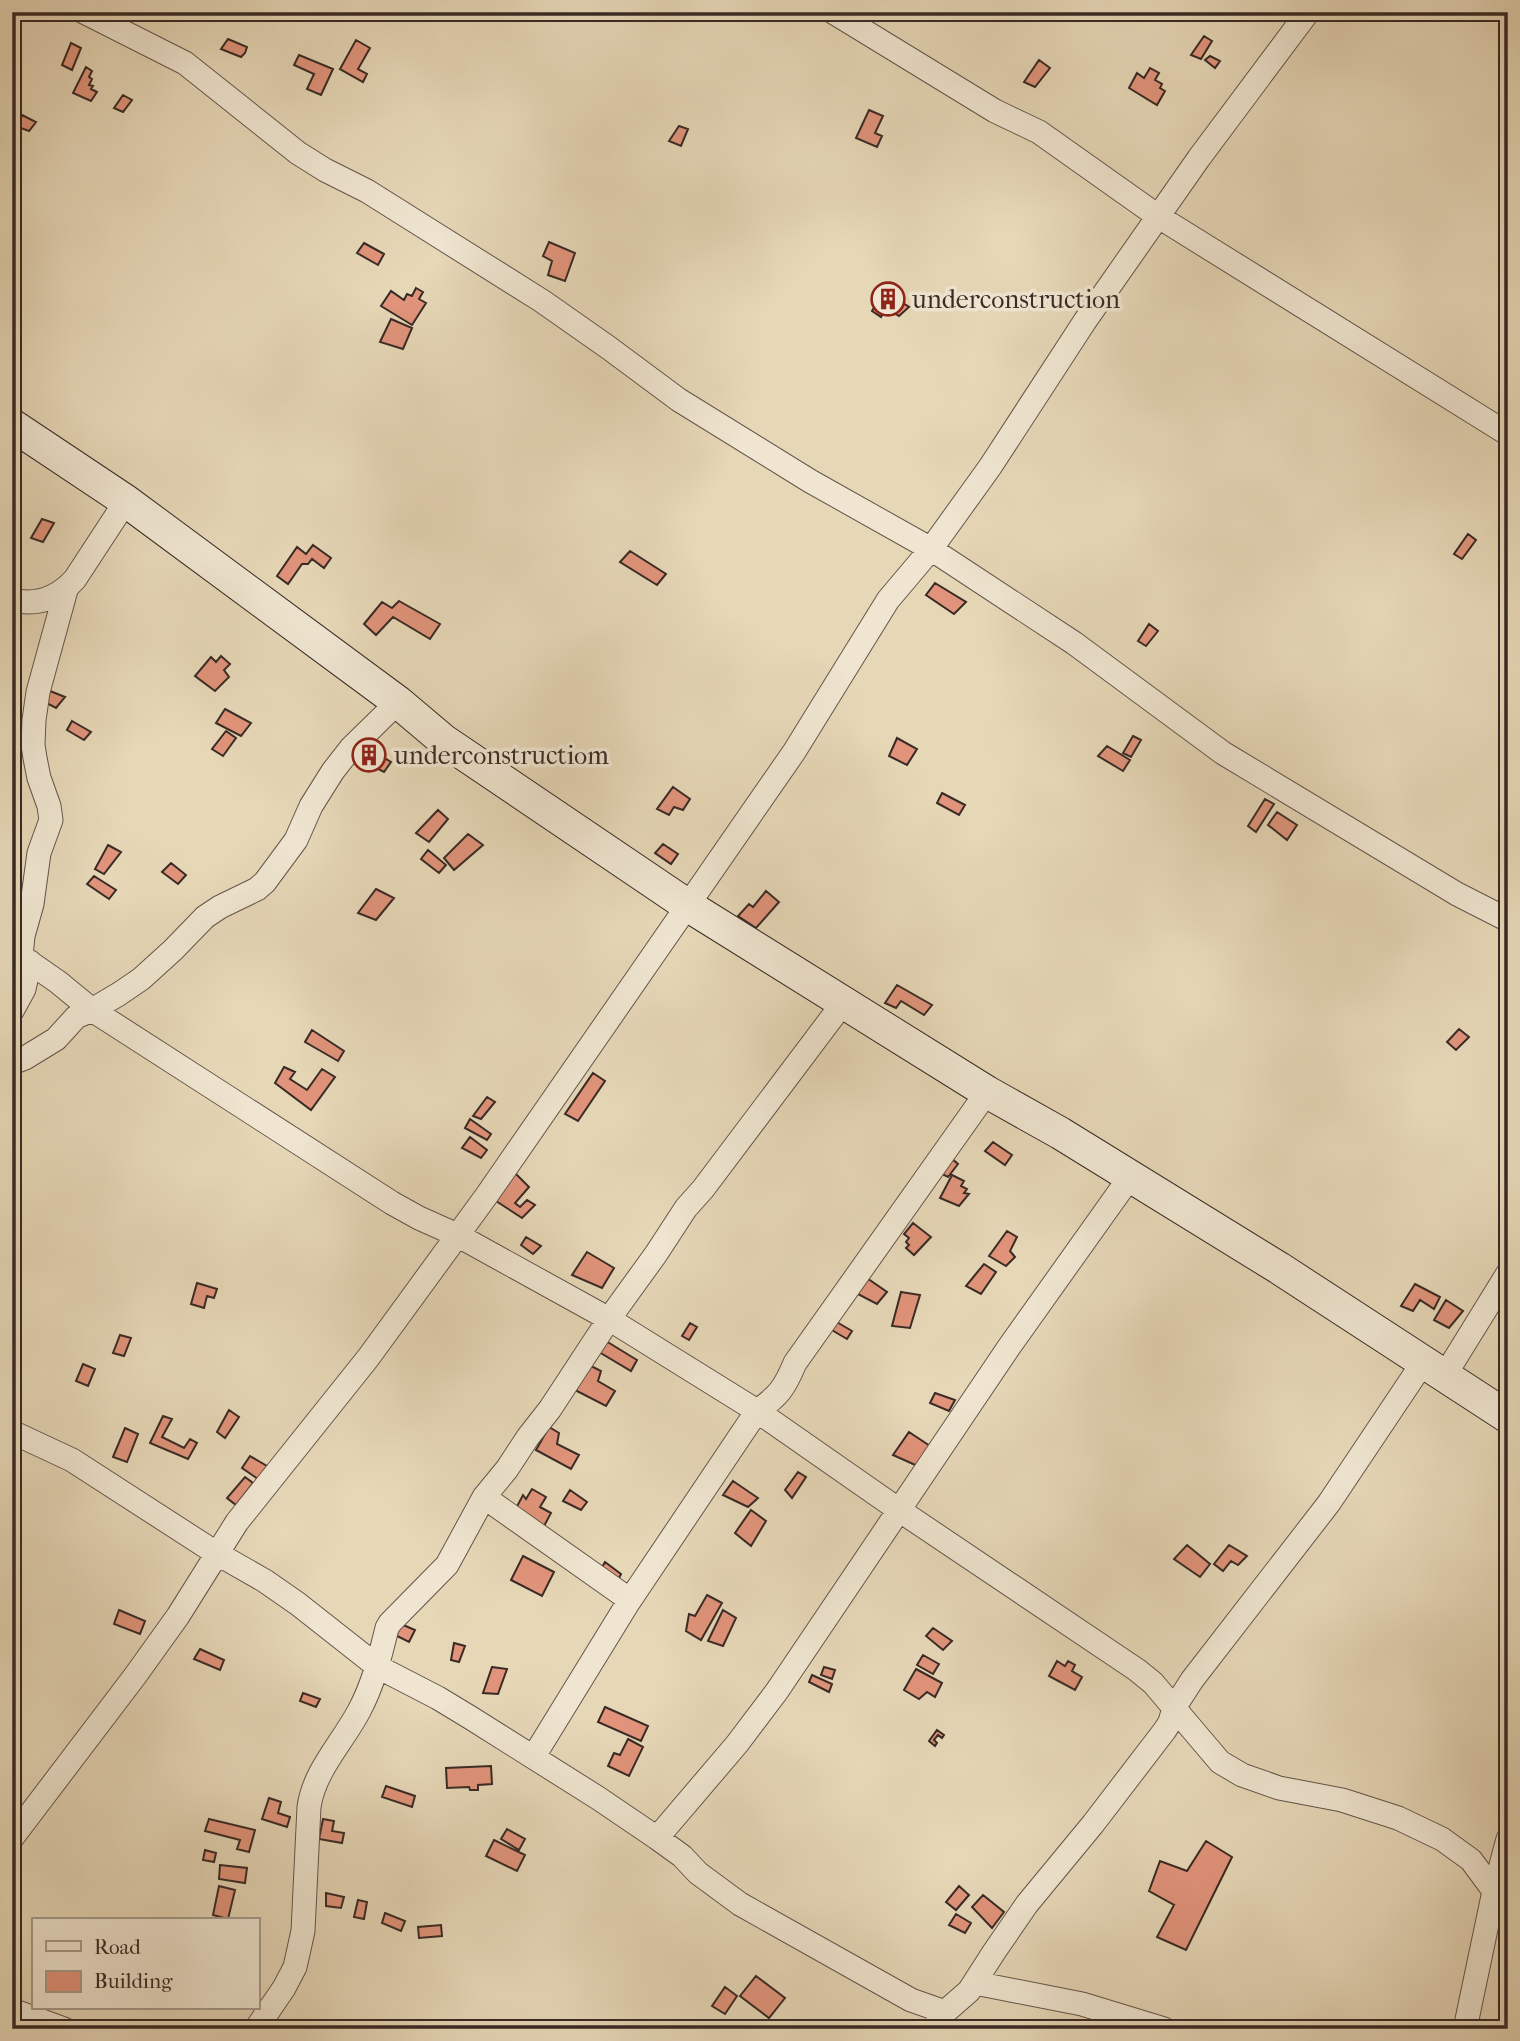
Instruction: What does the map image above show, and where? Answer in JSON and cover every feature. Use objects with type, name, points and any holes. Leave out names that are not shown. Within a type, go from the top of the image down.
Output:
[{"type":"street","points":[[84,12],[185,63],[298,153],[367,191],[542,302],[679,400],[810,481],[931,549],[1074,643],[1223,753],[1457,894],[1508,920]]},
{"type":"street","points":[[834,12],[995,111],[1039,132],[1159,217],[1508,434]]},
{"type":"street","points":[[12,1838],[178,1616],[244,1512],[368,1358],[495,1184],[794,751],[888,600],[931,549],[990,467],[1085,321],[1199,158],[1308,12]]},
{"type":"street","points":[[12,425],[126,501],[398,702],[457,750],[687,905],[987,1092],[1060,1133],[1279,1268],[1508,1417]]},
{"type":"street","points":[[12,1011],[24,989],[22,941],[32,904],[39,853],[51,820],[33,745],[38,692],[66,590],[126,501]]},
{"type":"street","points":[[12,600],[25,604],[38,602],[66,590]]},
{"type":"street","points":[[12,1063],[40,1050],[56,1039],[76,1017],[141,979],[205,917],[265,882],[296,839],[311,806],[333,771],[351,748],[398,702]]},
{"type":"street","points":[[21,956],[92,1010],[392,1203],[457,1235],[609,1319],[757,1411],[1137,1670],[1153,1683],[1220,1762],[1242,1775],[1279,1788],[1342,1800],[1398,1818],[1442,1839],[1471,1860],[1494,1891]]},
{"type":"street","points":[[256,2029],[285,1988],[295,1966],[303,1931],[309,1808],[313,1788],[326,1762],[360,1710],[378,1667],[390,1623],[447,1565],[484,1497],[550,1409],[685,1208],[843,1003]]},
{"type":"street","points":[[534,1756],[630,1600],[757,1411],[775,1399],[795,1363],[987,1092]]},
{"type":"street","points":[[657,1838],[737,1744],[777,1691],[1009,1347],[1130,1177]]},
{"type":"street","points":[[12,1432],[72,1460],[216,1553],[265,1581],[378,1667],[438,1698],[534,1756],[657,1838],[740,1904],[911,2000],[939,2020],[969,1991],[1027,1904],[1165,1730],[1174,1708],[1192,1680],[1508,1273]]},
{"type":"street","points":[[484,1497],[630,1600]]},
{"type":"street","points":[[1465,2029],[1494,1891],[1508,1839]]},
{"type":"street","points":[[975,1983],[1082,2004],[1164,2029]]},
{"type":"street","points":[[12,2011],[64,2029]]},
{"type":"building","points":[[1204,36],[1212,41],[1201,59],[1191,55]]},
{"type":"building","points":[[228,39],[247,47],[241,57],[221,49]]},
{"type":"building","points":[[356,40],[370,48],[358,69],[367,74],[363,82],[340,69]]},
{"type":"building","points":[[71,43],[81,48],[72,70],[62,65]]},
{"type":"building","points":[[299,55],[333,69],[321,95],[307,89],[314,74],[294,65]]},
{"type":"building","points":[[1210,56],[1220,61],[1215,68],[1205,60]]},
{"type":"building","points":[[1039,60],[1050,68],[1035,87],[1024,82]]},
{"type":"building","points":[[86,67],[92,71],[89,85],[97,92],[91,101],[73,93]]},
{"type":"building","points":[[1150,68],[1159,73],[1155,80],[1162,84],[1160,88],[1165,91],[1157,105],[1129,88],[1137,73],[1144,78]]},
{"type":"building","points":[[123,95],[132,100],[123,112],[114,108]]},
{"type":"building","points":[[869,110],[883,116],[875,133],[882,136],[877,147],[856,138]]},
{"type":"building","points":[[22,115],[36,122],[29,131],[18,127]]},
{"type":"building","points":[[679,126],[688,129],[681,146],[669,141]]},
{"type":"building","points":[[549,242],[575,253],[565,281],[548,275],[552,261],[543,256]]},
{"type":"building","points":[[364,243],[384,254],[378,265],[357,253]]},
{"type":"building","points":[[416,288],[423,292],[419,299],[426,303],[412,325],[381,306],[391,291],[404,300],[407,294],[412,296]]},
{"type":"building","name":"underconstruction","points":[[884,291],[909,307],[899,316],[886,308],[881,317],[872,311]]},
{"type":"building","points":[[391,319],[412,328],[403,349],[380,342]]},
{"type":"building","points":[[42,519],[54,523],[43,542],[31,538]]},
{"type":"building","points":[[1468,534],[1476,540],[1462,559],[1454,554]]},
{"type":"building","points":[[313,545],[331,558],[324,568],[312,559],[308,564],[302,564],[288,584],[277,576],[297,547],[306,554]]},
{"type":"building","points":[[630,551],[666,574],[657,585],[620,562]]},
{"type":"building","points":[[935,583],[966,602],[954,614],[926,595]]},
{"type":"building","points":[[399,601],[440,624],[430,639],[393,617],[376,635],[364,624],[382,602],[392,608]]},
{"type":"building","points":[[1149,624],[1158,631],[1146,646],[1138,641]]},
{"type":"building","points":[[221,656],[230,664],[224,670],[229,677],[215,691],[195,676],[211,657],[216,662]]},
{"type":"building","points":[[45,689],[65,697],[56,708],[39,699]]},
{"type":"building","points":[[225,709],[251,723],[241,736],[216,723]]},
{"type":"building","points":[[72,721],[91,732],[84,740],[67,730]]},
{"type":"building","points":[[226,731],[236,738],[223,756],[212,749]]},
{"type":"building","points":[[1133,736],[1141,740],[1131,757],[1123,753]]},
{"type":"building","points":[[897,738],[917,749],[907,765],[889,756]]},
{"type":"building","name":"underconstructiom","points":[[368,740],[378,746],[375,752],[391,762],[384,772],[357,758]]},
{"type":"building","points":[[1107,746],[1130,760],[1123,771],[1098,756]]},
{"type":"building","points":[[673,787],[690,799],[683,810],[674,807],[669,815],[657,809]]},
{"type":"building","points":[[942,793],[965,805],[959,815],[937,803]]},
{"type":"building","points":[[1265,799],[1274,804],[1256,832],[1248,826]]},
{"type":"building","points":[[438,810],[448,819],[429,842],[416,833]]},
{"type":"building","points":[[1277,812],[1297,825],[1287,840],[1268,825]]},
{"type":"building","points":[[468,834],[483,845],[454,870],[444,858]]},
{"type":"building","points":[[663,844],[678,854],[671,864],[655,853]]},
{"type":"building","points":[[108,845],[121,852],[104,874],[95,869]]},
{"type":"building","points":[[428,850],[446,865],[439,873],[421,859]]},
{"type":"building","points":[[171,863],[186,875],[178,884],[162,872]]},
{"type":"building","points":[[94,876],[116,890],[109,899],[87,884]]},
{"type":"building","points":[[376,889],[394,898],[376,920],[358,913]]},
{"type":"building","points":[[766,891],[779,902],[756,928],[738,916],[749,904],[753,907]]},
{"type":"building","points":[[897,985],[932,1005],[924,1015],[901,1001],[896,1008],[885,1003]]},
{"type":"building","points":[[1459,1029],[1469,1037],[1456,1050],[1447,1042]]},
{"type":"building","points":[[312,1030],[344,1051],[338,1061],[305,1042]]},
{"type":"building","points":[[284,1067],[295,1072],[290,1079],[307,1090],[322,1069],[335,1077],[311,1110],[275,1083]]},
{"type":"building","points":[[593,1073],[605,1081],[578,1121],[565,1114]]},
{"type":"building","points":[[487,1097],[495,1102],[481,1119],[473,1116]]},
{"type":"building","points":[[470,1119],[491,1134],[487,1140],[465,1128]]},
{"type":"building","points":[[470,1137],[487,1150],[481,1158],[462,1148]]},
{"type":"building","points":[[993,1142],[1012,1155],[1005,1165],[985,1151]]},
{"type":"building","points":[[951,1158],[958,1164],[948,1177],[940,1173]]},
{"type":"building","points":[[515,1173],[529,1187],[515,1203],[520,1207],[527,1200],[535,1205],[522,1218],[496,1201]]},
{"type":"building","points":[[952,1175],[964,1181],[961,1186],[967,1189],[964,1193],[969,1194],[959,1206],[940,1198]]},
{"type":"building","points":[[913,1223],[931,1237],[914,1255],[906,1248],[909,1238],[904,1234]]},
{"type":"building","points":[[1007,1231],[1017,1237],[1010,1251],[1015,1257],[1006,1266],[989,1256]]},
{"type":"building","points":[[526,1237],[541,1246],[533,1254],[521,1245]]},
{"type":"building","points":[[587,1252],[614,1268],[602,1288],[572,1275]]},
{"type":"building","points":[[984,1264],[996,1272],[981,1294],[966,1286]]},
{"type":"building","points":[[864,1276],[887,1292],[877,1304],[852,1291]]},
{"type":"building","points":[[197,1283],[217,1289],[214,1298],[207,1296],[204,1308],[191,1304]]},
{"type":"building","points":[[1415,1284],[1440,1297],[1434,1309],[1420,1300],[1413,1311],[1401,1306]]},
{"type":"building","points":[[901,1292],[920,1295],[910,1328],[892,1326]]},
{"type":"building","points":[[1446,1300],[1463,1311],[1449,1328],[1434,1320]]},
{"type":"building","points":[[835,1321],[852,1331],[847,1339],[830,1329]]},
{"type":"building","points":[[690,1323],[697,1327],[689,1340],[682,1336]]},
{"type":"building","points":[[120,1335],[131,1338],[124,1356],[113,1353]]},
{"type":"building","points":[[606,1341],[637,1360],[631,1371],[599,1352]]},
{"type":"building","points":[[585,1363],[601,1371],[598,1381],[615,1391],[606,1406],[573,1389]]},
{"type":"building","points":[[83,1364],[95,1369],[88,1386],[76,1381]]},
{"type":"building","points":[[935,1393],[955,1400],[949,1411],[930,1403]]},
{"type":"building","points":[[229,1410],[239,1417],[225,1438],[217,1432]]},
{"type":"building","points":[[163,1416],[172,1419],[162,1437],[184,1448],[190,1439],[197,1443],[188,1459],[150,1443]]},
{"type":"building","points":[[549,1427],[559,1433],[557,1444],[579,1455],[571,1469],[536,1450]]},
{"type":"building","points":[[125,1428],[138,1434],[127,1462],[113,1457]]},
{"type":"building","points":[[909,1432],[936,1450],[922,1468],[893,1455]]},
{"type":"building","points":[[250,1456],[267,1466],[258,1479],[242,1468]]},
{"type":"building","points":[[798,1472],[806,1477],[792,1498],[785,1490]]},
{"type":"building","points":[[245,1477],[253,1483],[236,1505],[227,1498]]},
{"type":"building","points":[[733,1481],[758,1498],[748,1507],[723,1495]]},
{"type":"building","points":[[532,1489],[546,1497],[540,1507],[551,1513],[543,1528],[514,1512],[523,1495],[526,1499]]},
{"type":"building","points":[[570,1490],[587,1502],[581,1510],[563,1501]]},
{"type":"building","points":[[751,1510],[766,1521],[751,1546],[735,1533]]},
{"type":"building","points":[[1187,1545],[1210,1564],[1200,1577],[1174,1559]]},
{"type":"building","points":[[1229,1545],[1247,1556],[1238,1565],[1231,1561],[1223,1571],[1214,1564]]},
{"type":"building","points":[[523,1556],[554,1572],[542,1596],[511,1580]]},
{"type":"building","points":[[605,1562],[621,1574],[616,1584],[598,1574]]},
{"type":"building","points":[[707,1595],[722,1603],[701,1640],[686,1631],[689,1614],[695,1616]]},
{"type":"building","points":[[119,1610],[145,1621],[140,1634],[114,1624]]},
{"type":"building","points":[[723,1610],[736,1618],[723,1646],[708,1641]]},
{"type":"building","points":[[394,1621],[415,1630],[409,1642],[389,1632]]},
{"type":"building","points":[[933,1628],[952,1641],[943,1650],[926,1636]]},
{"type":"building","points":[[454,1643],[465,1646],[459,1662],[451,1660]]},
{"type":"building","points":[[200,1649],[224,1660],[220,1670],[194,1659]]},
{"type":"building","points":[[923,1655],[939,1664],[933,1674],[917,1665]]},
{"type":"building","points":[[1057,1661],[1065,1666],[1068,1661],[1075,1665],[1072,1671],[1082,1677],[1075,1690],[1049,1676]]},
{"type":"building","points":[[492,1667],[507,1669],[498,1694],[483,1693]]},
{"type":"building","points":[[824,1667],[835,1670],[832,1679],[821,1675]]},
{"type":"building","points":[[916,1669],[942,1683],[935,1697],[927,1692],[919,1699],[904,1690]]},
{"type":"building","points":[[812,1675],[832,1684],[829,1692],[809,1682]]},
{"type":"building","points":[[303,1693],[320,1699],[316,1707],[300,1701]]},
{"type":"building","points":[[605,1707],[648,1726],[641,1741],[598,1722]]},
{"type":"building","points":[[937,1730],[944,1735],[942,1738],[938,1735],[934,1740],[937,1743],[935,1746],[929,1741]]},
{"type":"building","points":[[628,1739],[643,1747],[629,1776],[608,1766],[614,1753],[620,1755]]},
{"type":"building","points":[[491,1766],[492,1784],[478,1785],[478,1790],[470,1790],[469,1787],[447,1788],[446,1768]]},
{"type":"building","points":[[386,1786],[415,1796],[412,1807],[382,1797]]},
{"type":"building","points":[[269,1798],[281,1802],[278,1813],[290,1817],[287,1827],[262,1819]]},
{"type":"building","points":[[209,1819],[255,1830],[249,1852],[237,1849],[240,1840],[205,1831]]},
{"type":"building","points":[[323,1819],[334,1821],[332,1831],[344,1833],[342,1843],[319,1839]]},
{"type":"building","points":[[507,1829],[525,1839],[519,1850],[501,1839]]},
{"type":"building","points":[[494,1840],[525,1855],[517,1871],[486,1856]]},
{"type":"building","points":[[1206,1841],[1232,1857],[1186,1950],[1157,1937],[1174,1905],[1149,1891],[1160,1861],[1187,1871]]},
{"type":"building","points":[[205,1850],[216,1853],[214,1862],[203,1860]]},
{"type":"building","points":[[220,1865],[247,1868],[245,1883],[219,1879]]},
{"type":"building","points":[[219,1886],[235,1890],[228,1918],[213,1915]]},
{"type":"building","points":[[959,1886],[969,1895],[956,1910],[946,1902]]},
{"type":"building","points":[[326,1893],[344,1897],[341,1908],[326,1906]]},
{"type":"building","points":[[983,1895],[1004,1912],[992,1928],[972,1907]]},
{"type":"building","points":[[358,1900],[367,1902],[364,1919],[354,1917]]},
{"type":"building","points":[[385,1913],[405,1921],[401,1931],[382,1923]]},
{"type":"building","points":[[956,1914],[971,1923],[965,1933],[949,1925]]},
{"type":"building","points":[[441,1925],[442,1936],[419,1938],[418,1927]]},
{"type":"building","points":[[756,1976],[785,1998],[769,2018],[740,1996]]},
{"type":"building","points":[[725,1987],[737,1996],[725,2014],[712,2006]]},
{"type":"place","name":"underconstruction","points":[[888,299]]},
{"type":"place","name":"underconstructiom","points":[[369,755]]}]
